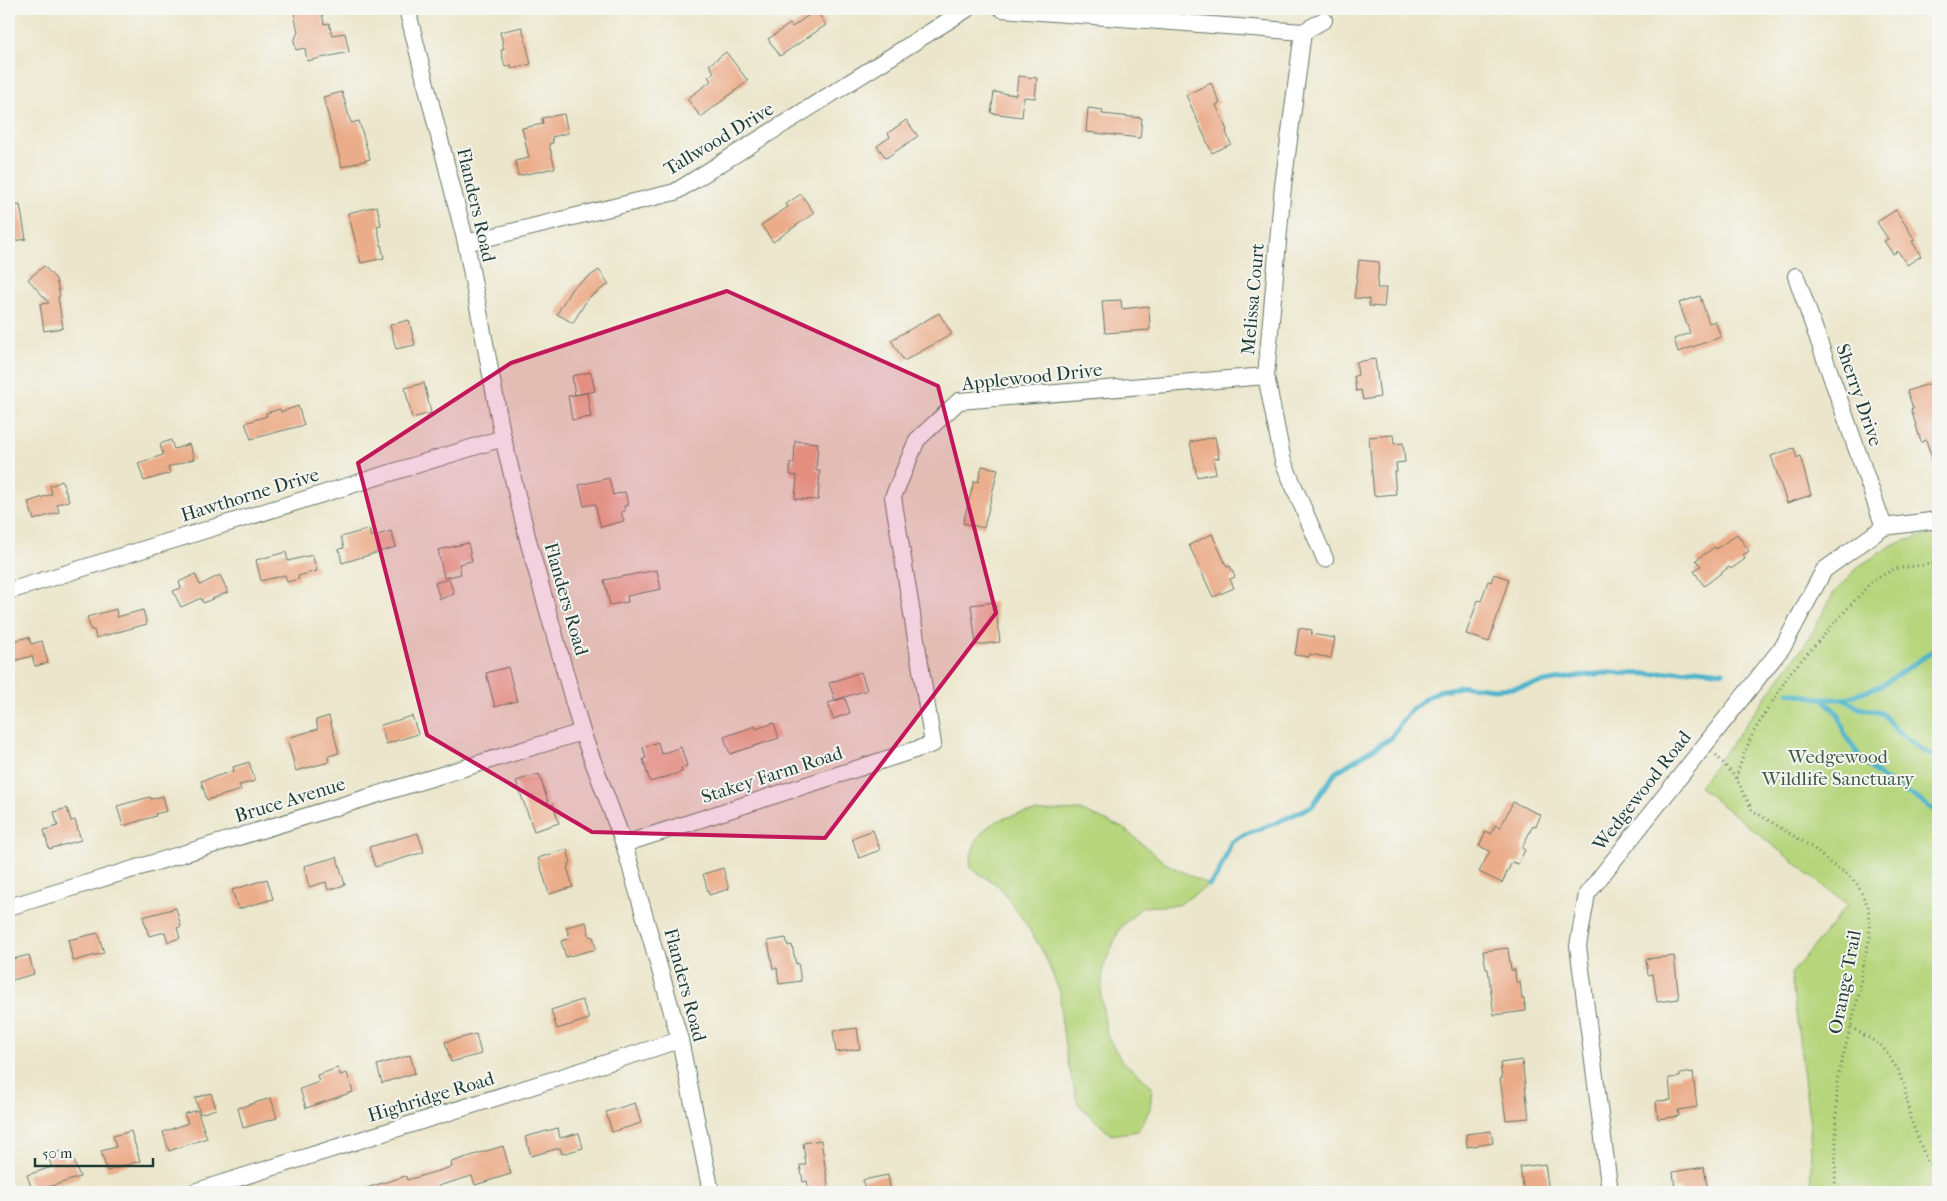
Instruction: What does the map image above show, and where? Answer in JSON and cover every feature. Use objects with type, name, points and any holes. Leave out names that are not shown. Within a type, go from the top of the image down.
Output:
[{"type":"street","name":"Flanders Road","points":[[407,9],[466,243],[503,438],[529,544],[582,732],[624,844],[680,1040],[711,1192]]},
{"type":"street","name":"Tallwood Drive","points":[[466,243],[675,192],[967,9]]},
{"type":"street","points":[[1002,9],[1303,32],[1324,20]]},
{"type":"street","name":"Melissa Court","points":[[1303,32],[1283,186],[1266,376],[1283,461],[1325,559]]},
{"type":"street","name":"Sherry Drive","points":[[1796,276],[1884,527]]},
{"type":"street","name":"Applewood Drive","points":[[933,744],[893,497],[917,440],[959,401],[1266,376]]},
{"type":"street","name":"Hawthorne Drive","points":[[9,591],[503,438]]},
{"type":"street","name":"Wedgewood Road","points":[[1610,1192],[1578,946],[1586,894],[1784,645],[1824,570],[1884,527],[1938,520]]},
{"type":"street","name":"Bruce Avenue","points":[[9,907],[582,732]]},
{"type":"street","name":"Stakey Farm Road","points":[[624,844],[933,744]]},
{"type":"street","name":"Highridge Road","points":[[194,1192],[680,1040]]},
{"type":"path","points":[[1736,778],[1753,733],[1790,673],[1872,581],[1894,569],[1938,563]]},
{"type":"path","name":"Orange Trail","points":[[1706,743],[1736,778],[1752,810],[1813,848],[1831,864],[1847,874],[1857,884],[1868,906],[1870,937],[1862,968],[1860,990],[1837,1080],[1835,1192]]},
{"type":"path","points":[[1851,1027],[1882,1046],[1898,1070],[1905,1089],[1910,1118],[1927,1161],[1937,1175],[1938,1182]]},
{"type":"highlighted area","points":[[727,291],[938,386],[996,613],[825,838],[592,832],[427,735],[358,463],[511,363]]},
{"type":"green space","name":"Wedgewood Wildlife Sanctuary","points":[[1938,532],[1938,1192],[1812,1192],[1810,1127],[1791,974],[1848,905],[1699,787],[1808,640],[1834,593],[1859,566],[1894,544]]},
{"type":"green space","points":[[1080,810],[1123,828],[1165,863],[1209,885],[1178,905],[1142,907],[1120,928],[1103,968],[1101,996],[1107,1035],[1121,1060],[1152,1086],[1150,1109],[1138,1131],[1111,1135],[1078,1104],[1067,1059],[1060,992],[1043,952],[999,886],[970,868],[973,848],[981,833],[993,823],[1025,813]]},
{"type":"building","points":[[314,9],[315,14],[322,12],[324,24],[329,23],[332,35],[345,33],[349,52],[307,61],[305,48],[296,50],[294,41],[298,32],[294,13]]},
{"type":"building","points":[[816,10],[826,25],[780,56],[768,39],[790,24],[792,27]]},
{"type":"building","points":[[522,27],[531,64],[512,69],[511,65],[505,67],[501,50],[504,49],[500,32]]},
{"type":"building","points":[[726,52],[748,81],[701,117],[687,99],[711,81],[708,77],[714,72],[709,65]]},
{"type":"building","points":[[1018,76],[1037,78],[1035,98],[1024,97],[1022,117],[991,113],[994,92],[1016,95]]},
{"type":"building","points":[[1211,83],[1220,103],[1216,105],[1231,144],[1212,153],[1186,95]]},
{"type":"building","points":[[342,92],[351,123],[359,121],[370,159],[342,167],[323,97]]},
{"type":"building","points":[[1088,108],[1103,110],[1102,114],[1142,118],[1140,138],[1086,132]]},
{"type":"building","points":[[564,114],[568,133],[552,137],[553,143],[549,144],[555,168],[518,176],[515,161],[529,158],[522,128],[543,124],[542,118]]},
{"type":"building","points":[[906,120],[918,136],[886,158],[877,146],[890,137],[888,133]]},
{"type":"building","points":[[801,194],[814,213],[773,242],[761,225],[788,207],[786,204]]},
{"type":"building","points":[[20,205],[26,239],[9,242],[9,207]]},
{"type":"building","points":[[377,206],[381,225],[377,226],[384,258],[361,263],[348,213]]},
{"type":"building","points":[[1896,210],[1915,240],[1912,241],[1921,256],[1907,265],[1898,251],[1893,254],[1884,241],[1888,239],[1877,222]]},
{"type":"building","points":[[1359,260],[1379,262],[1377,288],[1386,288],[1384,307],[1369,306],[1369,299],[1354,298]]},
{"type":"building","points":[[44,266],[56,279],[60,296],[58,297],[63,328],[44,331],[40,304],[49,303],[28,279]]},
{"type":"building","points":[[599,270],[609,284],[588,298],[573,323],[557,314],[572,288]]},
{"type":"building","points":[[1700,296],[1709,323],[1715,321],[1721,337],[1678,352],[1674,339],[1690,333],[1679,303]]},
{"type":"building","points":[[1121,300],[1122,309],[1149,306],[1150,330],[1105,333],[1102,301]]},
{"type":"building","points":[[939,313],[952,334],[904,361],[891,340]]},
{"type":"building","points":[[409,320],[415,345],[396,349],[390,325]]},
{"type":"building","points":[[1375,359],[1380,397],[1363,400],[1361,390],[1356,391],[1354,376],[1358,375],[1356,362]]},
{"type":"building","points":[[591,372],[595,391],[575,395],[572,376]]},
{"type":"building","points":[[1938,381],[1938,469],[1936,470],[1926,440],[1921,442],[1907,391]]},
{"type":"building","points":[[424,383],[431,413],[412,418],[405,388]]},
{"type":"building","points":[[587,393],[591,417],[572,420],[568,396]]},
{"type":"building","points":[[298,406],[304,425],[251,439],[245,423],[267,416],[266,413],[280,409],[281,412]]},
{"type":"building","points":[[1393,435],[1394,444],[1403,443],[1405,462],[1396,463],[1397,472],[1394,472],[1396,494],[1374,496],[1369,437]]},
{"type":"building","points":[[1215,437],[1219,458],[1213,459],[1216,473],[1197,477],[1190,442]]},
{"type":"building","points":[[171,440],[174,449],[189,444],[194,459],[168,467],[170,473],[144,481],[138,463],[163,455],[160,444]]},
{"type":"building","points":[[795,441],[818,443],[816,471],[820,471],[818,500],[795,499],[797,476],[790,475],[790,463],[794,463]]},
{"type":"building","points":[[1794,448],[1797,458],[1800,456],[1811,495],[1787,503],[1771,456]]},
{"type":"building","points":[[982,466],[998,469],[984,528],[963,523],[974,481],[978,482]]},
{"type":"building","points":[[609,478],[613,495],[625,492],[628,505],[624,506],[625,511],[621,512],[624,521],[601,527],[595,504],[584,506],[579,485]]},
{"type":"building","points":[[62,481],[69,501],[57,504],[59,512],[34,520],[28,502],[52,494],[50,486]]},
{"type":"building","points":[[369,529],[371,537],[391,531],[396,547],[342,563],[339,549],[344,548],[341,537]]},
{"type":"building","points":[[1212,534],[1227,567],[1230,566],[1235,577],[1230,579],[1234,588],[1213,597],[1189,545]]},
{"type":"building","points":[[1737,534],[1749,551],[1743,555],[1745,559],[1731,569],[1729,567],[1704,586],[1694,571],[1701,566],[1696,560]]},
{"type":"building","points":[[468,543],[472,561],[459,564],[461,574],[444,578],[438,550]]},
{"type":"building","points":[[286,552],[288,561],[312,555],[317,571],[298,576],[299,579],[287,582],[285,575],[261,581],[256,560]]},
{"type":"building","points":[[657,570],[661,589],[627,596],[628,602],[610,605],[604,580]]},
{"type":"building","points":[[195,574],[200,585],[220,575],[228,592],[203,603],[201,598],[181,607],[173,591],[181,588],[179,582]]},
{"type":"building","points":[[1494,574],[1509,579],[1489,642],[1466,634],[1478,600],[1481,601],[1488,581],[1491,582]]},
{"type":"building","points":[[449,579],[454,594],[440,599],[435,583]]},
{"type":"building","points":[[995,602],[1000,642],[976,645],[971,605]]},
{"type":"building","points":[[116,609],[117,617],[143,610],[147,624],[96,638],[87,617]]},
{"type":"building","points":[[1299,628],[1312,630],[1311,634],[1335,638],[1331,658],[1310,654],[1309,657],[1295,655]]},
{"type":"building","points":[[29,637],[31,644],[42,641],[48,663],[35,666],[32,656],[9,662],[9,642]]},
{"type":"building","points":[[508,667],[517,701],[495,707],[486,673]]},
{"type":"building","points":[[861,672],[867,690],[835,700],[829,683]]},
{"type":"building","points":[[845,698],[850,713],[833,719],[828,703]]},
{"type":"building","points":[[329,716],[339,753],[328,756],[329,762],[296,771],[287,738],[318,729],[316,720]]},
{"type":"building","points":[[412,716],[418,734],[386,744],[381,725]]},
{"type":"building","points":[[774,723],[779,738],[730,754],[724,737],[755,726],[756,729]]},
{"type":"building","points":[[658,742],[661,754],[681,747],[687,766],[681,768],[682,772],[650,782],[643,759],[646,758],[643,747]]},
{"type":"building","points":[[249,762],[255,781],[239,785],[241,790],[207,800],[201,781],[234,771],[233,767]]},
{"type":"building","points":[[539,774],[549,805],[553,804],[559,823],[534,831],[516,781]]},
{"type":"building","points":[[163,796],[167,811],[123,826],[117,806],[150,797],[151,799]]},
{"type":"building","points":[[1513,802],[1541,815],[1536,826],[1533,825],[1522,848],[1525,850],[1518,864],[1512,862],[1502,883],[1479,872],[1490,851],[1479,846],[1486,831],[1491,834],[1495,825],[1500,828]]},
{"type":"building","points":[[67,808],[71,821],[75,820],[81,840],[49,849],[44,830],[58,826],[54,812]]},
{"type":"building","points":[[873,830],[880,850],[859,858],[852,838]]},
{"type":"building","points":[[418,833],[424,852],[375,867],[369,847]]},
{"type":"building","points":[[567,849],[571,863],[567,867],[573,887],[549,894],[538,858]]},
{"type":"building","points":[[337,857],[345,885],[328,890],[326,882],[309,887],[304,866]]},
{"type":"building","points":[[723,868],[729,889],[709,895],[703,874]]},
{"type":"building","points":[[267,879],[273,899],[238,909],[232,890]]},
{"type":"building","points":[[176,908],[181,927],[177,928],[180,938],[168,942],[165,932],[149,936],[143,917]]},
{"type":"building","points":[[586,922],[590,937],[593,936],[596,949],[566,957],[561,941],[570,938],[566,927]]},
{"type":"building","points":[[98,933],[104,953],[73,961],[68,940]]},
{"type":"building","points":[[786,938],[788,946],[792,945],[801,981],[779,984],[777,968],[773,969],[768,941]]},
{"type":"building","points":[[1508,948],[1511,970],[1515,970],[1516,982],[1520,982],[1526,1011],[1494,1015],[1488,969],[1486,969],[1483,951]]},
{"type":"building","points":[[29,955],[34,974],[9,981],[9,960]]},
{"type":"building","points":[[1674,956],[1679,999],[1657,1002],[1653,974],[1648,975],[1646,959]]},
{"type":"building","points":[[582,1000],[589,1019],[557,1029],[551,1010]]},
{"type":"building","points":[[857,1028],[860,1049],[836,1052],[833,1031]]},
{"type":"building","points":[[476,1034],[481,1054],[451,1062],[445,1042]]},
{"type":"building","points":[[410,1055],[415,1073],[382,1083],[377,1065]]},
{"type":"building","points":[[1522,1060],[1529,1118],[1506,1120],[1500,1079],[1502,1079],[1500,1063]]},
{"type":"building","points":[[338,1068],[340,1075],[347,1073],[353,1092],[306,1108],[300,1089],[319,1082],[317,1075]]},
{"type":"building","points":[[1693,1072],[1697,1107],[1678,1110],[1679,1116],[1658,1119],[1656,1101],[1671,1100],[1669,1078],[1680,1077],[1680,1074]]},
{"type":"building","points":[[211,1093],[216,1109],[200,1114],[195,1098]]},
{"type":"building","points":[[271,1098],[277,1118],[243,1128],[238,1108]]},
{"type":"building","points":[[635,1103],[641,1123],[612,1132],[606,1112]]},
{"type":"building","points":[[197,1110],[207,1138],[169,1151],[163,1132],[188,1123],[184,1114]]},
{"type":"building","points":[[558,1128],[560,1138],[579,1133],[583,1148],[562,1154],[560,1148],[531,1156],[525,1137]]},
{"type":"building","points":[[131,1131],[140,1161],[107,1171],[101,1151],[116,1147],[113,1136]]},
{"type":"building","points":[[1491,1131],[1493,1143],[1467,1147],[1466,1134]]},
{"type":"building","points":[[821,1140],[829,1192],[809,1192],[807,1181],[803,1182],[800,1165],[806,1165],[803,1143]]},
{"type":"building","points":[[503,1146],[511,1174],[475,1185],[472,1176],[438,1186],[439,1190],[433,1192],[363,1192],[363,1189],[406,1176],[407,1180],[452,1167],[451,1162]]},
{"type":"building","points":[[61,1151],[64,1161],[73,1158],[80,1177],[33,1192],[27,1175],[52,1167],[48,1156]]},
{"type":"building","points":[[1545,1164],[1549,1192],[1524,1192],[1520,1167]]},
{"type":"building","points":[[1704,1167],[1708,1192],[1680,1192],[1679,1188],[1675,1188],[1673,1172]]},
{"type":"building","points":[[888,1175],[891,1192],[865,1192],[863,1180]]},
{"type":"waterway","points":[[1788,692],[1823,699],[1844,699],[1882,685],[1938,648]]},
{"type":"waterway","points":[[1209,885],[1218,875],[1231,843],[1245,834],[1276,823],[1312,806],[1336,772],[1391,738],[1412,709],[1439,691],[1465,686],[1495,689],[1513,688],[1606,673],[1654,674],[1697,669],[1723,672]]},
{"type":"waterway","points":[[1823,699],[1839,715],[1845,735],[1862,760],[1883,779],[1912,795],[1938,813]]},
{"type":"waterway","points":[[1844,699],[1859,708],[1882,713],[1897,731],[1922,750],[1937,758]]}]
